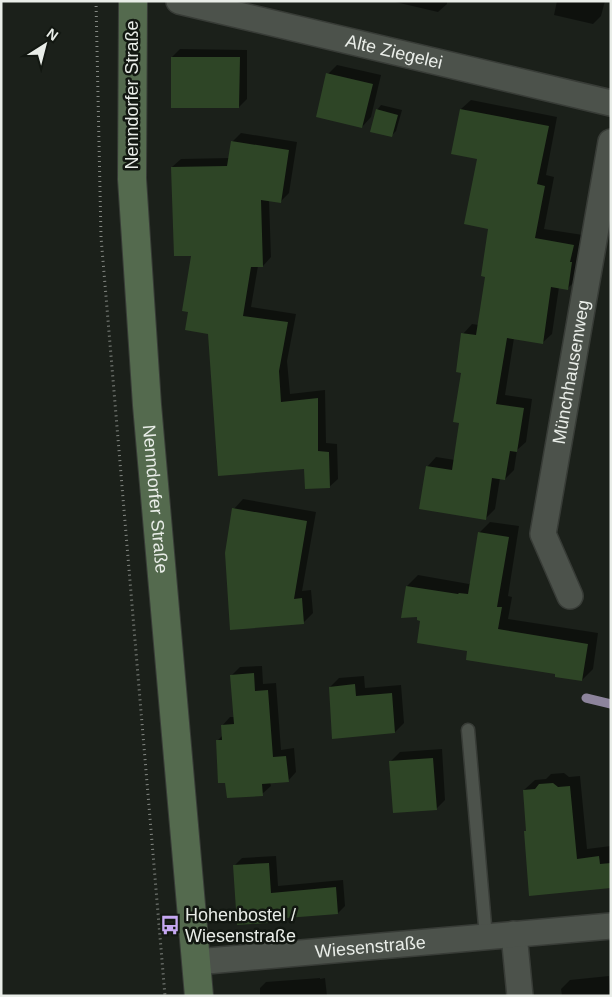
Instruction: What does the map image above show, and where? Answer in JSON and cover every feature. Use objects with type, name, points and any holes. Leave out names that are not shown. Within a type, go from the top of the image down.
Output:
[{"type":"main road","name":"Nenndorfer Straße","points":[[132,1],[132,179],[147,405],[199,996]]},
{"type":"street","name":"Alte Ziegelei","points":[[179,1],[611,103]]},
{"type":"street","name":"Münchhausenweg","points":[[570,596],[543,534],[611,142]]},
{"type":"street","name":"Wiesenstraße","points":[[196,962],[611,926]]},
{"type":"street","points":[[514,934],[520,996]]},
{"type":"lane","points":[[468,730],[486,936]]},
{"type":"building","points":[[171,57],[240,57],[239,108],[171,108]]},
{"type":"building","points":[[326,73],[373,84],[362,128],[316,117]]},
{"type":"building","points":[[376,109],[398,115],[392,137],[370,132]]},
{"type":"building","points":[[460,109],[549,126],[537,184],[545,186],[535,238],[574,245],[570,262],[572,262],[568,290],[551,287],[543,344],[507,338],[496,404],[524,408],[517,452],[510,451],[505,480],[492,478],[486,520],[419,509],[426,466],[452,470],[459,423],[453,422],[461,373],[456,372],[461,333],[476,335],[485,277],[481,276],[488,229],[464,224],[477,159],[451,154]]},
{"type":"building","points":[[231,141],[289,150],[281,203],[261,200],[263,267],[251,267],[243,316],[288,322],[279,371],[281,402],[318,398],[318,451],[329,452],[330,488],[305,489],[304,469],[218,476],[208,334],[185,330],[188,312],[182,311],[191,256],[174,256],[171,167],[227,166]]},
{"type":"building","points":[[232,508],[307,521],[294,599],[302,598],[304,624],[230,630],[225,553]]},
{"type":"building","points":[[478,532],[509,537],[497,607],[502,607],[498,629],[588,644],[582,681],[555,677],[555,674],[466,660],[467,651],[417,643],[420,621],[417,620],[417,617],[401,618],[406,586],[468,594]]},
{"type":"building","points":[[254,673],[255,691],[268,690],[273,757],[286,756],[289,782],[262,784],[263,796],[227,798],[225,783],[218,783],[216,740],[222,740],[221,725],[234,724],[230,675]]},
{"type":"building","points":[[355,684],[356,696],[392,693],[395,733],[332,739],[329,687]]},
{"type":"building","points":[[433,758],[437,810],[393,813],[389,761]]},
{"type":"building","points":[[553,783],[558,787],[570,786],[577,859],[599,856],[600,864],[611,863],[611,888],[529,896],[523,790],[535,789],[539,784]]},
{"type":"building","points":[[269,863],[271,893],[336,887],[338,914],[273,919],[273,922],[269,923],[237,925],[233,865]]},
{"type":"waterway","points":[[586,698],[611,704]]},
{"type":"place","name":"Hohenbostel / Wiesenstraße","points":[[170,925]]}]
